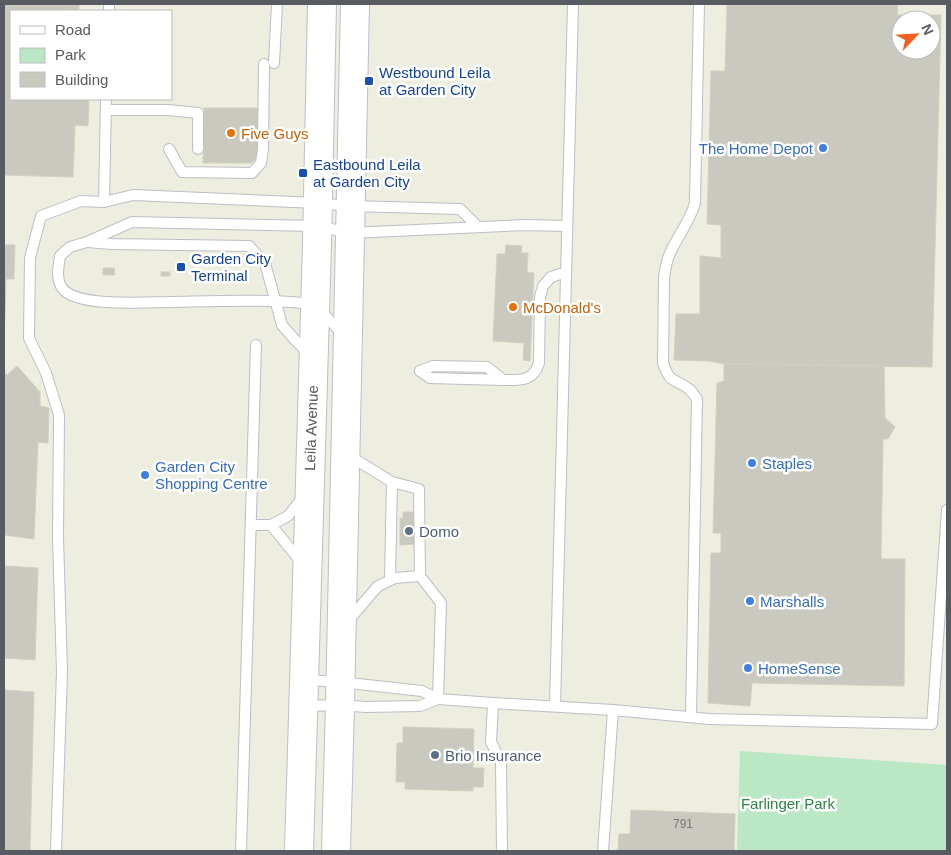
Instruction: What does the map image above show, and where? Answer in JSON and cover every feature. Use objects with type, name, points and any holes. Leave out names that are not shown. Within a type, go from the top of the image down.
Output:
[{"type":"main road","name":"Leila Avenue","points":[[299,851],[314,358],[322,4]]},
{"type":"main road","points":[[336,851],[355,4]]},
{"type":"lane","points":[[169,149],[182,172],[252,173],[261,162],[269,63],[277,4]]},
{"type":"lane","points":[[555,706],[573,4]]},
{"type":"lane","points":[[691,717],[698,399],[690,390],[674,382],[666,373],[663,363],[665,266],[692,214],[695,203],[699,4]]},
{"type":"lane","points":[[104,202],[106,100]]},
{"type":"lane","points":[[106,110],[168,110],[198,113],[198,149]]},
{"type":"lane","points":[[56,851],[62,672],[58,537],[59,415],[46,373],[29,338],[30,258],[41,216],[82,200],[104,202],[133,195],[350,219],[477,226],[567,226]]},
{"type":"lane","points":[[348,340],[315,304],[287,301],[92,301],[80,298],[65,291],[58,281],[60,256],[70,247],[87,242],[132,222],[317,214],[350,219],[460,209],[477,226]]},
{"type":"lane","points":[[87,242],[249,246],[264,263],[282,325],[314,358]]},
{"type":"lane","points":[[420,371],[433,366],[487,367],[503,380],[526,379],[532,376],[537,370],[539,363],[540,297],[543,286],[551,277],[566,273]]},
{"type":"lane","points":[[241,851],[256,344]]},
{"type":"lane","points":[[345,453],[392,482],[419,489],[420,576],[441,603],[438,699]]},
{"type":"lane","points":[[390,580],[392,482]]},
{"type":"lane","points":[[251,525],[271,525],[288,516],[309,490]]},
{"type":"lane","points":[[304,693],[340,694],[422,691],[438,699],[613,710],[709,719],[932,724],[947,510]]},
{"type":"lane","points":[[271,525],[307,570]]},
{"type":"lane","points":[[342,628],[378,586],[395,578],[420,576]]},
{"type":"lane","points":[[304,693],[340,694],[366,707],[420,706],[438,699]]},
{"type":"lane","points":[[493,703],[491,742],[501,762],[502,851]]},
{"type":"lane","points":[[603,851],[613,710]]},
{"type":"green space","name":"Farlinger Park","points":[[740,751],[947,765],[947,851],[737,851]]},
{"type":"building","points":[[4,4],[79,4],[79,10],[10,10],[10,100],[89,100],[88,126],[75,125],[73,177],[4,175]]},
{"type":"building","name":"The Home Depot","points":[[727,4],[898,4],[897,10],[891,10],[891,60],[940,60],[932,367],[724,364],[710,361],[674,360],[676,314],[700,314],[700,256],[721,258],[721,225],[707,224],[711,71],[725,71]]},
{"type":"building","name":"Five Guys","points":[[204,108],[258,108],[258,157],[251,163],[203,163]]},
{"type":"building","points":[[4,245],[15,245],[14,279],[6,279],[4,345]]},
{"type":"building","name":"McDonald's","points":[[506,245],[522,246],[521,253],[528,253],[527,272],[534,273],[530,361],[523,360],[524,343],[493,341],[497,254],[505,254]]},
{"type":"building","points":[[103,268],[114,268],[115,275],[103,275]]},
{"type":"building","points":[[161,272],[170,272],[170,276],[161,276]]},
{"type":"building","points":[[217,272],[228,272],[228,279],[217,278]]},
{"type":"building","points":[[724,364],[884,366],[885,418],[895,427],[888,439],[883,439],[881,559],[905,559],[904,686],[752,683],[750,706],[708,703],[711,553],[721,553],[721,533],[713,533],[717,383],[724,381]]},
{"type":"building","points":[[17,366],[40,392],[40,406],[49,408],[48,443],[38,442],[34,539],[4,535],[4,372],[7,375]]},
{"type":"building","name":"Domo","points":[[403,512],[414,512],[414,518],[417,518],[418,544],[400,545],[400,518],[403,518]]},
{"type":"building","points":[[4,566],[38,568],[35,660],[4,658]]},
{"type":"building","points":[[4,690],[34,692],[30,851],[4,851]]},
{"type":"building","name":"Brio Insurance","points":[[403,727],[474,729],[473,768],[484,768],[483,787],[473,787],[473,791],[405,789],[405,782],[396,782],[397,743],[403,743]]},
{"type":"building","points":[[631,810],[735,814],[734,851],[618,851],[619,834],[630,834]]},
{"type":"place","name":"Westbound Leila at Garden City","points":[[369,81]]},
{"type":"place","name":"Five Guys","points":[[231,133]]},
{"type":"place","name":"The Home Depot","points":[[823,148]]},
{"type":"place","name":"Eastbound Leila at Garden City","points":[[303,173]]},
{"type":"place","name":"Garden City Terminal","points":[[181,267]]},
{"type":"place","name":"McDonald's","points":[[513,307]]},
{"type":"place","name":"Staples","points":[[752,463]]},
{"type":"place","name":"Garden City Shopping Centre","points":[[145,475]]},
{"type":"place","name":"Domo","points":[[409,531]]},
{"type":"place","name":"Marshalls","points":[[750,601]]},
{"type":"place","name":"HomeSense","points":[[748,668]]},
{"type":"place","name":"Brio Insurance","points":[[435,755]]}]
